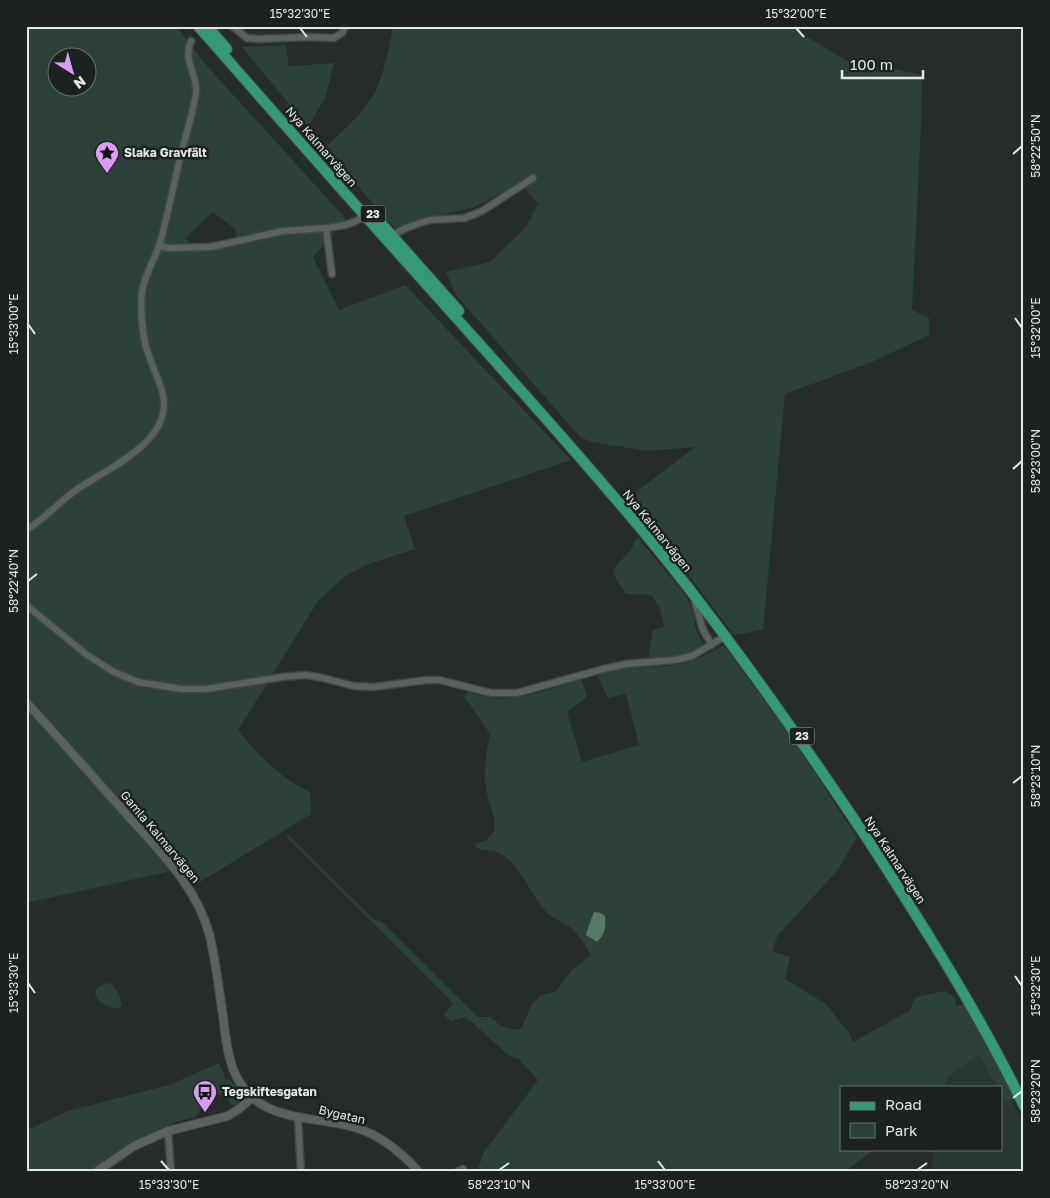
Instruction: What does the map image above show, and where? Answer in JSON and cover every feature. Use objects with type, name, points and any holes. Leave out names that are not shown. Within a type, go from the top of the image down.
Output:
[{"type":"main road","name":"Nya Kalmarvägen","points":[[198,26],[569,444],[652,542],[726,636],[800,734],[917,909],[964,985],[998,1045],[1024,1097]]},
{"type":"main road","name":"Nya Kalmarvägen","points":[[207,26],[656,540],[797,736],[914,911],[961,987],[1000,1056],[1024,1106]]},
{"type":"street","points":[[232,26],[247,38],[258,39],[334,38],[342,33],[344,26]]},
{"type":"street","points":[[26,530],[41,520],[76,490],[131,456],[146,442],[158,425],[164,411],[164,396],[144,339],[142,298],[143,289],[159,246],[171,203],[197,90],[195,78],[189,65],[191,41]]},
{"type":"street","points":[[392,236],[406,228],[429,220],[465,218],[482,211],[533,178]]},
{"type":"street","points":[[159,246],[168,248],[211,247],[283,232],[349,225],[365,215]]},
{"type":"street","points":[[326,228],[332,274]]},
{"type":"street","points":[[688,588],[698,608],[703,630],[712,645]]},
{"type":"street","points":[[26,605],[88,655],[114,672],[138,682],[181,689],[206,689],[282,677],[306,676],[323,678],[354,686],[373,687],[440,680],[486,692],[507,694],[528,691],[626,664],[675,660],[692,656],[726,636]]},
{"type":"street","name":"Gamla Kalmarvägen","points":[[26,702],[173,868],[196,899],[210,937],[231,1063],[238,1078],[253,1097]]},
{"type":"street","points":[[96,1172],[134,1146],[168,1132],[228,1116],[253,1097]]},
{"type":"street","name":"Bygatan","points":[[253,1097],[272,1110],[298,1118],[330,1122],[370,1133],[396,1150],[419,1172]]},
{"type":"street","points":[[298,1118],[301,1172]]},
{"type":"street","points":[[168,1132],[171,1172]]},
{"type":"shaded area","points":[[594,912],[605,916],[604,931],[597,942],[586,935]]},
{"type":"shaded area","points":[[979,1054],[996,1086],[946,1086],[947,1079]]},
{"type":"shaded area","points":[[1002,1097],[1006,1103],[1012,1100],[1024,1126],[1024,1172],[932,1172],[933,1150],[1002,1150]]},
{"type":"green space","points":[[26,26],[176,26],[206,65],[346,219],[313,257],[339,310],[405,285],[571,460],[404,516],[415,549],[366,565],[345,576],[318,601],[238,730],[271,766],[310,792],[311,814],[195,885],[191,884],[57,729],[50,734],[171,871],[26,903]],"holes":[[[213,212],[235,229],[237,242],[193,248],[185,238]]]},
{"type":"green space","points":[[393,26],[789,26],[867,73],[889,68],[922,75],[912,310],[929,318],[929,335],[872,362],[785,394],[763,630],[734,635],[640,512],[636,492],[695,447],[648,451],[592,442],[580,437],[456,295],[446,272],[490,262],[526,227],[538,204],[520,183],[473,208],[434,216],[395,229],[325,148],[353,121],[371,98],[379,83],[384,67]]},
{"type":"green space","points":[[286,45],[289,66],[334,63],[326,96],[308,127],[242,47]]},
{"type":"green space","points":[[638,538],[685,594],[694,615],[695,627],[703,644],[690,652],[648,660],[653,630],[664,627],[660,608],[651,595],[626,594],[616,579],[613,570],[633,547],[633,543]]},
{"type":"green space","points":[[724,645],[794,742],[857,837],[837,871],[778,935],[772,951],[790,957],[785,979],[826,1004],[849,1033],[853,1042],[909,1011],[916,997],[945,991],[955,997],[956,1007],[962,1004],[971,1011],[1017,1098],[1006,1103],[1002,1097],[1002,1086],[996,1086],[979,1054],[947,1078],[946,1086],[840,1086],[840,1150],[875,1150],[843,1172],[472,1172],[478,1169],[484,1152],[538,1080],[519,1059],[508,1055],[466,1017],[451,1021],[444,1015],[453,1003],[286,836],[288,835],[374,920],[382,922],[478,1017],[491,1017],[504,1027],[521,1029],[532,1004],[540,996],[556,991],[572,970],[591,955],[582,940],[570,927],[552,917],[541,906],[513,864],[499,853],[476,848],[475,844],[490,837],[494,827],[494,816],[485,782],[486,755],[490,734],[464,696],[468,692],[495,698],[516,697],[539,692],[581,678],[587,697],[567,712],[582,762],[639,745],[626,694],[608,698],[597,674],[625,668],[666,666],[700,658]]},
{"type":"green space","points":[[107,983],[112,984],[117,991],[122,1004],[119,1008],[105,1005],[99,1001],[95,994],[98,988]]},
{"type":"green space","points":[[219,1063],[226,1080],[228,1079],[241,1091],[242,1103],[239,1105],[232,1105],[224,1095],[211,1095],[195,1117],[173,1123],[139,1140],[92,1172],[26,1172],[26,1128],[32,1128],[68,1111],[169,1085]]},
{"type":"place","name":"Slaka Gravfält","points":[[107,174]]},
{"type":"place","name":"Tegskiftesgatan","points":[[205,1113]]}]
